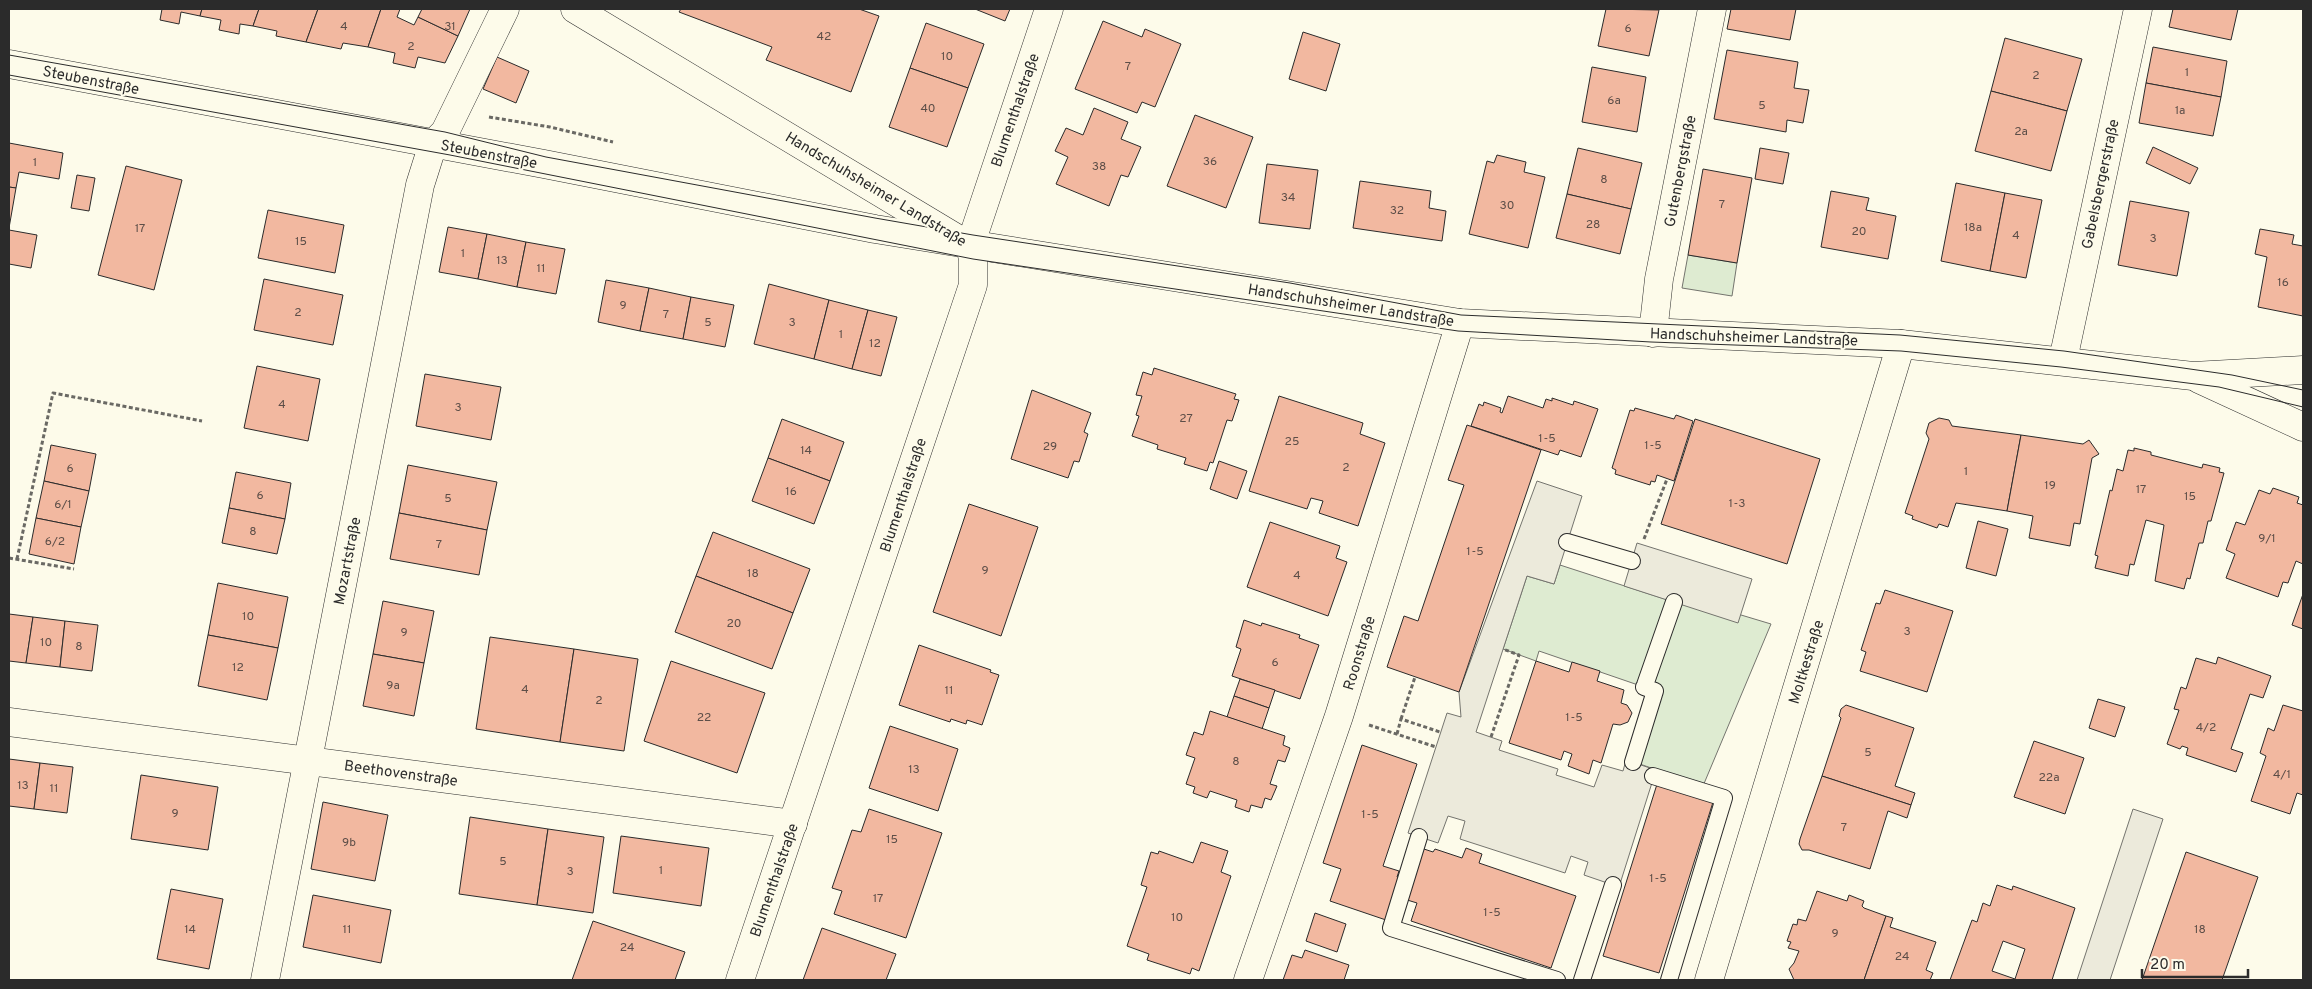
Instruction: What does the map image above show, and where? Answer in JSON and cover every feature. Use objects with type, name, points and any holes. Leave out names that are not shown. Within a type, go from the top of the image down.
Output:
[{"type":"street","points":[[433,144],[449,125],[505,9]]},
{"type":"street","name":"Handschuhsheimer Landstraße","points":[[575,9],[970,246],[1289,294],[1460,323],[1901,344],[2063,360],[2193,376],[2303,370]]},
{"type":"street","name":"Blumenthalstraße","points":[[740,980],[973,285],[973,259],[970,246],[1049,9]]},
{"type":"street","name":"Gutenbergstraße","points":[[1652,333],[1659,279],[1712,9]]},
{"type":"street","name":"Gabelsbergerstraße","points":[[2063,360],[2138,9]]},
{"type":"street","name":"Steubenstraße","points":[[9,64],[970,246]]},
{"type":"street","name":"Mozartstraße","points":[[265,980],[420,184],[433,144]]},
{"type":"street","name":"Roonstraße","points":[[1248,980],[1340,716],[1460,323]]},
{"type":"street","name":"Moltkestraße","points":[[1709,980],[1901,344]]},
{"type":"street","name":"Handschuhsheimer Landstraße","points":[[2193,376],[2303,427]]},
{"type":"street","name":"Beethovenstraße","points":[[9,722],[793,824]]},
{"type":"lane","points":[[1568,542],[1632,561]]},
{"type":"lane","points":[[1633,762],[1655,690],[1644,687],[1674,602]]},
{"type":"lane","points":[[1653,776],[1724,798],[1669,980]]},
{"type":"lane","points":[[1418,837],[1391,928],[1557,980]]},
{"type":"lane","points":[[1582,980],[1613,885]]},
{"type":"path","points":[[17,559],[53,393],[202,421]]},
{"type":"path","points":[[1642,544],[1667,478]]},
{"type":"path","points":[[9,558],[74,569]]},
{"type":"path","points":[[1491,737],[1518,655],[1503,649]]},
{"type":"path","points":[[1396,734],[1415,677]]},
{"type":"path","points":[[1340,716],[1436,747]]},
{"type":"path","points":[[1401,719],[1440,732]]},
{"type":"green space","points":[[1688,255],[1737,263],[1732,296],[1682,288]]},
{"type":"green space","points":[[1560,565],[1674,602],[1678,596],[1771,624],[1703,786],[1634,762],[1657,689],[1644,687],[1539,651],[1536,661],[1503,649],[1527,576],[1554,584]]},
{"type":"shaded area","points":[[1537,481],[1582,496],[1554,584],[1527,576],[1476,732],[1502,741],[1499,750],[1558,769],[1556,775],[1594,787],[1602,765],[1623,771],[1626,760],[1656,770],[1619,887],[1584,875],[1588,862],[1571,856],[1565,873],[1460,839],[1465,821],[1448,816],[1438,843],[1408,833],[1447,713],[1461,717],[1459,692]]},
{"type":"shaded area","points":[[1637,543],[1752,579],[1738,623],[1624,586]]},
{"type":"shaded area","points":[[2133,809],[2163,819],[2110,980],[2077,980]]},
{"type":"building","points":[[162,9],[202,9],[200,16],[181,12],[179,24],[160,20]]},
{"type":"building","points":[[202,9],[259,9],[253,26],[240,24],[239,34],[219,30],[221,20],[200,16]]},
{"type":"building","points":[[259,9],[318,9],[306,42],[276,36],[277,31],[253,26]]},
{"type":"building","points":[[318,9],[381,9],[368,47],[343,43],[341,49],[306,42]]},
{"type":"building","points":[[381,9],[400,9],[397,17],[414,25],[418,17],[458,36],[445,63],[418,57],[415,68],[393,63],[395,53],[368,47]]},
{"type":"building","points":[[422,9],[470,9],[458,36],[418,17]]},
{"type":"building","points":[[681,9],[859,9],[879,16],[851,92],[766,60],[772,47],[679,12]]},
{"type":"building","points":[[975,9],[1010,9],[1005,21]]},
{"type":"building","points":[[1606,9],[1659,10],[1649,56],[1598,46]]},
{"type":"building","points":[[1731,9],[1796,9],[1790,40],[1727,29]]},
{"type":"building","points":[[2173,9],[2238,9],[2231,40],[2169,27]]},
{"type":"building","points":[[1103,21],[1142,37],[1145,29],[1181,44],[1155,107],[1142,102],[1137,113],[1075,89]]},
{"type":"building","points":[[926,23],[984,44],[968,88],[910,68]]},
{"type":"building","points":[[1303,32],[1340,44],[1326,91],[1289,79]]},
{"type":"building","points":[[2005,38],[2082,59],[2067,111],[1991,91]]},
{"type":"building","points":[[2153,47],[2227,61],[2221,97],[2146,83]]},
{"type":"building","points":[[1727,50],[1798,62],[1794,88],[1809,90],[1803,123],[1787,120],[1786,132],[1714,119]]},
{"type":"building","points":[[497,57],[529,71],[516,103],[483,89]]},
{"type":"building","points":[[1592,67],[1646,77],[1637,132],[1582,122]]},
{"type":"building","points":[[910,68],[968,88],[947,147],[889,127]]},
{"type":"building","points":[[2146,83],[2221,97],[2213,136],[2139,123]]},
{"type":"building","points":[[1991,91],[2067,111],[2051,171],[1975,151]]},
{"type":"building","points":[[1094,108],[1128,122],[1121,139],[1141,147],[1128,177],[1121,175],[1109,206],[1056,184],[1068,157],[1055,151],[1066,128],[1083,135]]},
{"type":"building","points":[[1195,115],[1253,137],[1226,208],[1167,186]]},
{"type":"building","points":[[9,143],[63,153],[59,179],[19,172],[16,188],[9,187]]},
{"type":"building","points":[[2153,147],[2198,168],[2190,184],[2146,163]]},
{"type":"building","points":[[1578,148],[1642,163],[1631,209],[1567,194]]},
{"type":"building","points":[[1760,148],[1789,153],[1783,184],[1755,179]]},
{"type":"building","points":[[1497,155],[1526,162],[1524,172],[1545,177],[1528,248],[1469,234],[1487,161],[1494,163]]},
{"type":"building","points":[[1267,164],[1318,170],[1310,229],[1259,223]]},
{"type":"building","points":[[126,166],[182,180],[154,290],[98,275]]},
{"type":"building","points":[[1703,169],[1752,178],[1737,263],[1688,255]]},
{"type":"building","points":[[77,175],[95,178],[89,211],[71,208]]},
{"type":"building","points":[[1360,181],[1431,191],[1429,208],[1446,211],[1442,241],[1353,228]]},
{"type":"building","points":[[1956,183],[2005,193],[1990,271],[1941,261]]},
{"type":"building","points":[[9,187],[16,188],[9,228]]},
{"type":"building","points":[[1831,191],[1869,198],[1866,210],[1896,216],[1888,259],[1821,247]]},
{"type":"building","points":[[2005,193],[2042,200],[2026,278],[1990,271]]},
{"type":"building","points":[[1567,194],[1631,209],[1620,254],[1556,238]]},
{"type":"building","points":[[2130,201],[2189,212],[2177,276],[2118,265]]},
{"type":"building","points":[[268,210],[344,225],[335,273],[258,258]]},
{"type":"building","points":[[448,227],[487,234],[478,279],[439,272]]},
{"type":"building","points":[[2260,229],[2294,235],[2292,244],[2303,246],[2303,316],[2258,307],[2267,257],[2255,254]]},
{"type":"building","points":[[9,230],[37,235],[31,268],[9,264]]},
{"type":"building","points":[[487,234],[526,242],[517,287],[478,279]]},
{"type":"building","points":[[526,242],[565,249],[556,294],[517,287]]},
{"type":"building","points":[[264,279],[343,295],[333,345],[254,330]]},
{"type":"building","points":[[606,280],[649,288],[640,331],[598,322]]},
{"type":"building","points":[[769,284],[829,300],[814,359],[754,344]]},
{"type":"building","points":[[649,288],[691,297],[683,339],[640,331]]},
{"type":"building","points":[[691,297],[734,305],[725,347],[683,339]]},
{"type":"building","points":[[829,300],[868,310],[852,369],[814,359]]},
{"type":"building","points":[[868,310],[897,317],[881,376],[852,369]]},
{"type":"building","points":[[257,366],[320,379],[308,441],[244,428]]},
{"type":"building","points":[[1154,368],[1236,394],[1234,399],[1239,400],[1232,421],[1227,420],[1213,463],[1210,462],[1207,471],[1184,464],[1186,458],[1157,449],[1158,445],[1132,436],[1139,416],[1136,415],[1142,396],[1136,395],[1143,372],[1152,375]]},
{"type":"building","points":[[425,374],[501,387],[491,440],[416,426]]},
{"type":"building","points":[[1032,390],[1091,413],[1084,432],[1088,434],[1079,462],[1074,461],[1068,478],[1011,459]]},
{"type":"building","points":[[1279,396],[1363,423],[1360,434],[1385,443],[1358,526],[1319,513],[1323,501],[1311,498],[1307,509],[1249,491]]},
{"type":"building","points":[[1508,396],[1543,408],[1546,399],[1552,401],[1552,398],[1573,405],[1574,401],[1598,409],[1581,457],[1560,450],[1558,455],[1471,426],[1479,404],[1483,406],[1484,402],[1501,408],[1500,412],[1502,413]]},
{"type":"building","points":[[1635,408],[1674,419],[1676,415],[1693,421],[1674,481],[1657,475],[1655,482],[1651,481],[1650,485],[1615,474],[1616,470],[1612,468],[1630,410],[1634,411]]},
{"type":"building","points":[[1939,418],[1949,420],[1952,426],[2021,435],[2007,511],[1956,503],[1948,527],[1939,524],[1937,528],[1912,519],[1913,516],[1905,513],[1929,439],[1926,433],[1929,423]]},
{"type":"building","points":[[782,419],[844,442],[830,481],[768,458]]},
{"type":"building","points":[[1695,419],[1820,459],[1787,564],[1661,524]]},
{"type":"building","points":[[1467,425],[1541,450],[1459,692],[1387,667],[1404,616],[1418,621],[1464,485],[1448,480]]},
{"type":"building","points":[[2021,435],[2083,444],[2089,440],[2099,454],[2092,458],[2080,524],[2074,523],[2070,546],[2029,538],[2033,516],[2007,511]]},
{"type":"building","points":[[51,445],[96,454],[89,491],[44,481]]},
{"type":"building","points":[[2134,448],[2151,452],[2151,455],[2202,468],[2203,464],[2220,468],[2219,472],[2224,473],[2211,521],[2208,521],[2203,543],[2199,543],[2190,579],[2187,578],[2184,589],[2155,581],[2164,525],[2146,520],[2134,565],[2130,564],[2128,576],[2095,568],[2098,556],[2095,555],[2110,490],[2112,491],[2117,469],[2123,471],[2128,450],[2134,451]]},
{"type":"building","points":[[768,458],[830,481],[814,524],[752,501]]},
{"type":"building","points":[[1219,461],[1247,471],[1237,499],[1210,489]]},
{"type":"building","points":[[408,465],[497,482],[487,530],[399,513]]},
{"type":"building","points":[[236,472],[291,483],[285,519],[229,508]]},
{"type":"building","points":[[44,481],[89,491],[81,527],[36,518]]},
{"type":"building","points":[[2273,488],[2299,497],[2297,503],[2303,505],[2303,564],[2296,561],[2288,583],[2283,582],[2278,597],[2226,578],[2235,554],[2226,550],[2236,522],[2245,525],[2259,490],[2270,494]]},
{"type":"building","points":[[969,504],[1038,527],[1001,636],[933,612]]},
{"type":"building","points":[[229,508],[285,519],[277,554],[222,543]]},
{"type":"building","points":[[399,513],[487,530],[479,575],[390,559]]},
{"type":"building","points":[[36,518],[81,527],[74,564],[29,554]]},
{"type":"building","points":[[1978,521],[2008,529],[1996,576],[1966,568]]},
{"type":"building","points":[[1270,522],[1340,546],[1336,558],[1347,562],[1328,616],[1247,587]]},
{"type":"building","points":[[713,532],[810,569],[793,613],[696,576]]},
{"type":"building","points":[[696,576],[793,613],[772,669],[675,632]]},
{"type":"building","points":[[218,583],[288,597],[278,648],[208,635]]},
{"type":"building","points":[[1885,590],[1953,611],[1927,692],[1860,671],[1866,652],[1861,650],[1876,603],[1880,604]]},
{"type":"building","points":[[2303,594],[2303,629],[2292,625]]},
{"type":"building","points":[[383,601],[434,611],[424,663],[373,654]]},
{"type":"building","points":[[9,614],[33,617],[26,663],[9,661]]},
{"type":"building","points":[[33,617],[65,621],[60,667],[26,663]]},
{"type":"building","points":[[1244,620],[1261,626],[1262,623],[1300,635],[1299,638],[1319,645],[1300,699],[1232,676],[1241,649],[1236,647]]},
{"type":"building","points":[[65,621],[98,625],[92,671],[60,667]]},
{"type":"building","points":[[208,635],[278,648],[267,700],[198,686]]},
{"type":"building","points":[[490,637],[574,649],[560,742],[476,729]]},
{"type":"building","points":[[919,645],[991,670],[990,672],[999,675],[982,725],[967,720],[966,724],[951,719],[950,722],[899,705]]},
{"type":"building","points":[[574,649],[638,659],[624,751],[560,742]]},
{"type":"building","points":[[373,654],[424,663],[414,716],[363,706]]},
{"type":"building","points":[[2218,657],[2271,676],[2263,698],[2250,694],[2231,749],[2243,753],[2236,772],[2186,755],[2188,748],[2182,746],[2180,749],[2167,744],[2179,710],[2174,709],[2181,687],[2186,689],[2196,658],[2216,664]]},
{"type":"building","points":[[671,661],[765,693],[737,773],[644,741]]},
{"type":"building","points":[[1536,661],[1569,672],[1572,662],[1600,671],[1597,681],[1624,690],[1621,703],[1627,705],[1632,713],[1628,722],[1620,725],[1613,724],[1601,763],[1593,760],[1589,774],[1568,766],[1572,754],[1564,751],[1561,760],[1509,743]]},
{"type":"building","points":[[1240,679],[1275,690],[1269,708],[1234,696]]},
{"type":"building","points":[[1234,696],[1269,708],[1262,729],[1227,717]]},
{"type":"building","points":[[2098,699],[2125,707],[2115,737],[2089,728]]},
{"type":"building","points":[[1846,705],[1914,728],[1895,786],[1915,793],[1911,805],[1822,776],[1841,718],[1839,716],[1841,709]]},
{"type":"building","points":[[2283,705],[2303,711],[2303,795],[2297,793],[2290,814],[2251,801],[2266,756],[2260,753],[2268,728],[2274,731]]},
{"type":"building","points":[[1210,711],[1285,736],[1283,745],[1290,748],[1285,762],[1278,760],[1270,784],[1277,786],[1271,800],[1265,798],[1262,808],[1251,805],[1249,812],[1235,807],[1237,800],[1210,791],[1207,798],[1193,793],[1195,787],[1186,784],[1195,758],[1186,755],[1194,732],[1203,735]]},
{"type":"building","points":[[890,726],[958,749],[938,811],[869,788]]},
{"type":"building","points":[[2034,741],[2084,758],[2065,814],[2014,797]]},
{"type":"building","points":[[1362,745],[1417,764],[1383,866],[1399,871],[1397,877],[1400,878],[1386,920],[1330,901],[1341,869],[1323,863]]},
{"type":"building","points":[[9,759],[40,763],[34,809],[9,806]]},
{"type":"building","points":[[40,763],[73,767],[67,813],[34,809]]},
{"type":"building","points":[[141,775],[218,787],[208,850],[131,839]]},
{"type":"building","points":[[1822,776],[1911,805],[1907,818],[1888,811],[1870,869],[1809,850],[1802,850],[1799,844],[1800,839]]},
{"type":"building","points":[[1658,781],[1714,799],[1659,973],[1603,956]]},
{"type":"building","points":[[323,802],[388,815],[375,881],[311,869]]},
{"type":"building","points":[[869,809],[942,833],[906,938],[834,914],[842,891],[832,888],[852,830],[861,832]]},
{"type":"building","points":[[470,817],[548,829],[537,905],[459,894]]},
{"type":"building","points":[[548,829],[604,837],[593,913],[537,905]]},
{"type":"building","points":[[621,836],[709,848],[701,906],[613,893]]},
{"type":"building","points":[[1201,842],[1228,851],[1221,872],[1231,876],[1199,971],[1192,968],[1190,974],[1147,960],[1149,954],[1127,946],[1147,887],[1141,885],[1151,852],[1158,854],[1159,851],[1193,863]]},
{"type":"building","points":[[1421,848],[1433,852],[1435,849],[1462,858],[1466,848],[1482,854],[1479,863],[1576,896],[1551,968],[1411,921],[1417,903],[1404,899]]},
{"type":"building","points":[[2186,852],[2258,877],[2222,980],[2142,980]]},
{"type":"building","points":[[1997,885],[2012,890],[2013,886],[2075,908],[2052,980],[1950,980],[1972,920],[1977,922],[1983,903],[1990,906]],"holes":[[[2003,941],[2025,949],[2015,979],[1992,971]]]},
{"type":"building","points":[[171,889],[223,899],[209,969],[157,959]]},
{"type":"building","points":[[1817,891],[1847,901],[1849,895],[1864,901],[1862,906],[1864,908],[1886,916],[1864,980],[1794,980],[1789,969],[1799,951],[1788,948],[1791,942],[1787,941],[1793,924],[1797,925],[1798,919],[1806,921]]},
{"type":"building","points":[[313,895],[391,910],[381,963],[303,947]]},
{"type":"building","points":[[1315,913],[1346,924],[1337,952],[1306,941]]},
{"type":"building","points":[[1886,916],[1893,918],[1890,927],[1936,942],[1926,970],[1933,973],[1930,980],[1864,980]]},
{"type":"building","points":[[593,921],[685,952],[675,980],[572,980]]},
{"type":"building","points":[[822,928],[896,954],[886,980],[803,980]]},
{"type":"building","points":[[1305,950],[1349,965],[1344,980],[1283,980],[1292,955],[1302,958]]},
{"type":"tram line","points":[[9,55],[445,132],[546,157],[875,218],[973,235],[1290,283],[1461,315],[1900,335],[2064,351],[2232,375],[2303,390]]},
{"type":"tram line","points":[[9,75],[450,155],[973,259],[1458,331],[1651,342],[1901,351],[2061,367],[2219,387],[2303,407]]}]
